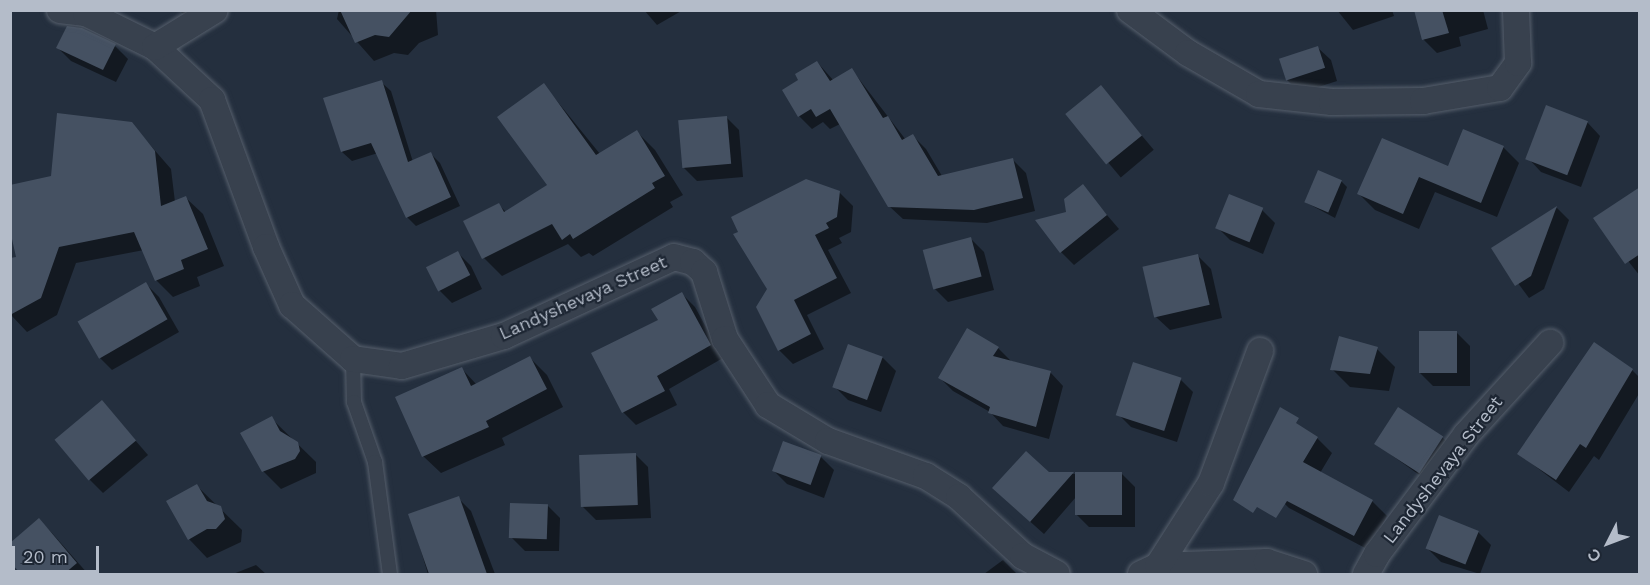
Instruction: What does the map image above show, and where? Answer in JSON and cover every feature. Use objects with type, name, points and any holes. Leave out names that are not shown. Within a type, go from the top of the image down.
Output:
[{"type":"street","points":[[60,10],[86,13],[155,47],[212,100],[266,247],[292,305],[352,359]]},
{"type":"street","points":[[155,47],[215,10]]},
{"type":"street","points":[[1130,10],[1188,53],[1259,94],[1332,102],[1423,100],[1500,88],[1518,63],[1516,10]]},
{"type":"street","name":"Landyshevaya Street","points":[[352,359],[402,366],[504,336],[674,256],[693,262],[704,272],[725,339],[768,405],[828,441],[926,476],[959,497],[1023,556],[1057,574]]},
{"type":"street","name":"Landyshevaya Street","points":[[1366,574],[1377,554],[1466,435],[1550,343]]},
{"type":"street","points":[[1149,570],[1211,483],[1260,351]]},
{"type":"street","points":[[1149,570],[1267,562],[1304,574]]},
{"type":"lane","points":[[352,359],[354,402],[375,462],[390,574]]},
{"type":"building","points":[[340,10],[412,10],[389,37],[375,35],[355,43]]},
{"type":"building","points":[[1414,10],[1442,10],[1449,33],[1422,40]]},
{"type":"building","points":[[67,26],[82,28],[116,44],[103,70],[56,48]]},
{"type":"building","points":[[1318,46],[1325,68],[1286,81],[1279,59]]},
{"type":"building","points":[[817,61],[830,81],[852,68],[883,118],[888,116],[902,140],[913,134],[938,176],[1013,158],[1023,198],[974,210],[888,207],[830,109],[816,117],[811,109],[798,117],[782,90],[798,80],[795,74]]},
{"type":"building","points":[[382,80],[408,162],[431,152],[451,197],[406,218],[371,143],[341,152],[323,98]]},
{"type":"building","points":[[544,83],[596,155],[637,130],[665,176],[652,183],[655,188],[573,239],[570,234],[562,240],[552,224],[482,259],[463,221],[499,203],[504,212],[547,185],[497,117]]},
{"type":"building","points":[[1101,85],[1142,136],[1106,164],[1065,114]]},
{"type":"building","points":[[1546,105],[1588,121],[1567,175],[1525,159]]},
{"type":"building","points":[[57,113],[132,122],[155,151],[161,206],[186,196],[208,249],[181,260],[184,269],[155,281],[134,232],[59,247],[41,298],[10,315],[10,258],[16,257],[10,230],[10,185],[51,176]]},
{"type":"building","points":[[727,116],[731,164],[682,168],[678,120]]},
{"type":"building","points":[[1463,129],[1504,146],[1481,203],[1419,177],[1403,214],[1357,194],[1382,138],[1448,166]]},
{"type":"building","points":[[1318,170],[1342,180],[1328,212],[1304,202]]},
{"type":"building","points":[[806,179],[840,191],[837,217],[826,223],[829,228],[815,235],[837,278],[794,300],[811,334],[778,351],[756,307],[767,289],[733,234],[738,232],[731,217]]},
{"type":"building","points":[[1083,184],[1107,215],[1060,253],[1035,220],[1066,212],[1064,199]]},
{"type":"building","points":[[1640,187],[1640,254],[1625,264],[1593,218]]},
{"type":"building","points":[[1229,194],[1263,208],[1249,242],[1215,228]]},
{"type":"building","points":[[1557,206],[1531,276],[1515,286],[1491,248]]},
{"type":"building","points":[[971,237],[982,277],[933,290],[923,250]]},
{"type":"building","points":[[458,251],[470,275],[438,291],[426,267]]},
{"type":"building","points":[[1198,254],[1210,305],[1154,317],[1142,267]]},
{"type":"building","points":[[146,282],[168,319],[99,359],[78,322]]},
{"type":"building","points":[[682,292],[711,345],[657,376],[665,391],[622,413],[591,353],[658,320],[651,309]]},
{"type":"building","points":[[967,328],[999,347],[993,356],[1051,371],[1036,427],[988,413],[990,407],[938,378]]},
{"type":"building","points":[[1419,331],[1457,331],[1457,373],[1419,373]]},
{"type":"building","points":[[1339,336],[1378,347],[1370,374],[1330,370]]},
{"type":"building","points":[[1594,342],[1633,369],[1586,448],[1580,444],[1556,480],[1517,454]]},
{"type":"building","points":[[848,344],[883,357],[867,400],[832,387]]},
{"type":"building","points":[[530,356],[547,389],[486,421],[489,427],[422,457],[395,397],[462,367],[471,386]]},
{"type":"building","points":[[1133,362],[1182,378],[1164,431],[1116,415]]},
{"type":"building","points":[[102,400],[136,441],[89,480],[55,440]]},
{"type":"building","points":[[1280,407],[1299,418],[1296,423],[1318,437],[1303,462],[1373,500],[1354,536],[1287,501],[1276,518],[1257,507],[1253,513],[1233,500]]},
{"type":"building","points":[[1398,407],[1443,436],[1419,473],[1374,444]]},
{"type":"building","points":[[272,416],[280,431],[298,442],[300,451],[295,459],[262,472],[240,433]]},
{"type":"building","points":[[783,441],[822,455],[811,485],[772,471]]},
{"type":"building","points":[[1026,451],[1049,472],[1074,472],[1030,522],[992,488]]},
{"type":"building","points":[[636,453],[638,505],[581,507],[579,455]]},
{"type":"building","points":[[1075,472],[1122,472],[1122,515],[1075,515]]},
{"type":"building","points":[[197,484],[207,501],[221,506],[225,519],[216,529],[207,529],[188,540],[166,501]]},
{"type":"building","points":[[459,496],[487,574],[429,574],[408,514]]},
{"type":"building","points":[[510,503],[548,504],[547,539],[509,538]]},
{"type":"building","points":[[1439,515],[1479,531],[1465,564],[1426,548]]},
{"type":"building","points":[[39,518],[77,563],[64,574],[21,574],[10,562],[10,543]]}]
